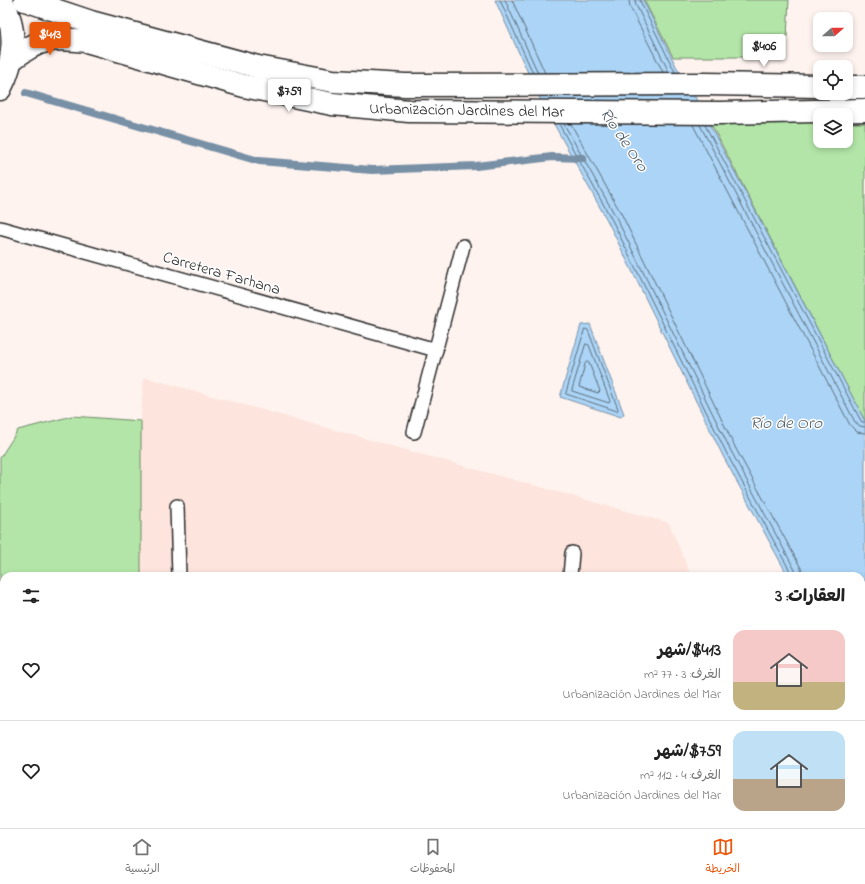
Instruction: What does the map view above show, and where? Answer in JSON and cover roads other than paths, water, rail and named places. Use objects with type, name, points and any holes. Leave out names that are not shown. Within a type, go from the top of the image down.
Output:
[{"type":"street","points":[[0,89],[11,60],[14,38],[10,16],[1,0]]},
{"type":"street","name":"Urbanización Jardines del Mar","points":[[25,0],[91,22],[243,63],[332,81],[405,84],[706,84],[813,86]]},
{"type":"street","name":"Urbanización Jardines del Mar","points":[[11,60],[28,47],[47,39],[65,38],[86,41],[244,86],[332,104],[409,111],[720,113],[865,110]]},
{"type":"street","points":[[853,87],[865,88]]},
{"type":"lane","name":"Carretera Farhana","points":[[0,228],[436,350]]},
{"type":"lane","points":[[414,432],[463,246]]},
{"type":"lane","points":[[177,506],[179,572]]},
{"type":"lane","points":[[570,572],[572,553]]},
{"type":"water","name":"Río de Oro","points":[[495,0],[643,0],[676,66],[695,97],[865,421],[865,572],[786,572],[723,456],[608,222],[539,97]]},
{"type":"water","points":[[590,324],[624,414],[621,417],[560,397],[581,325]]},
{"type":"waterway","points":[[26,93],[259,161],[372,170],[476,166],[552,157],[583,158]]}]
